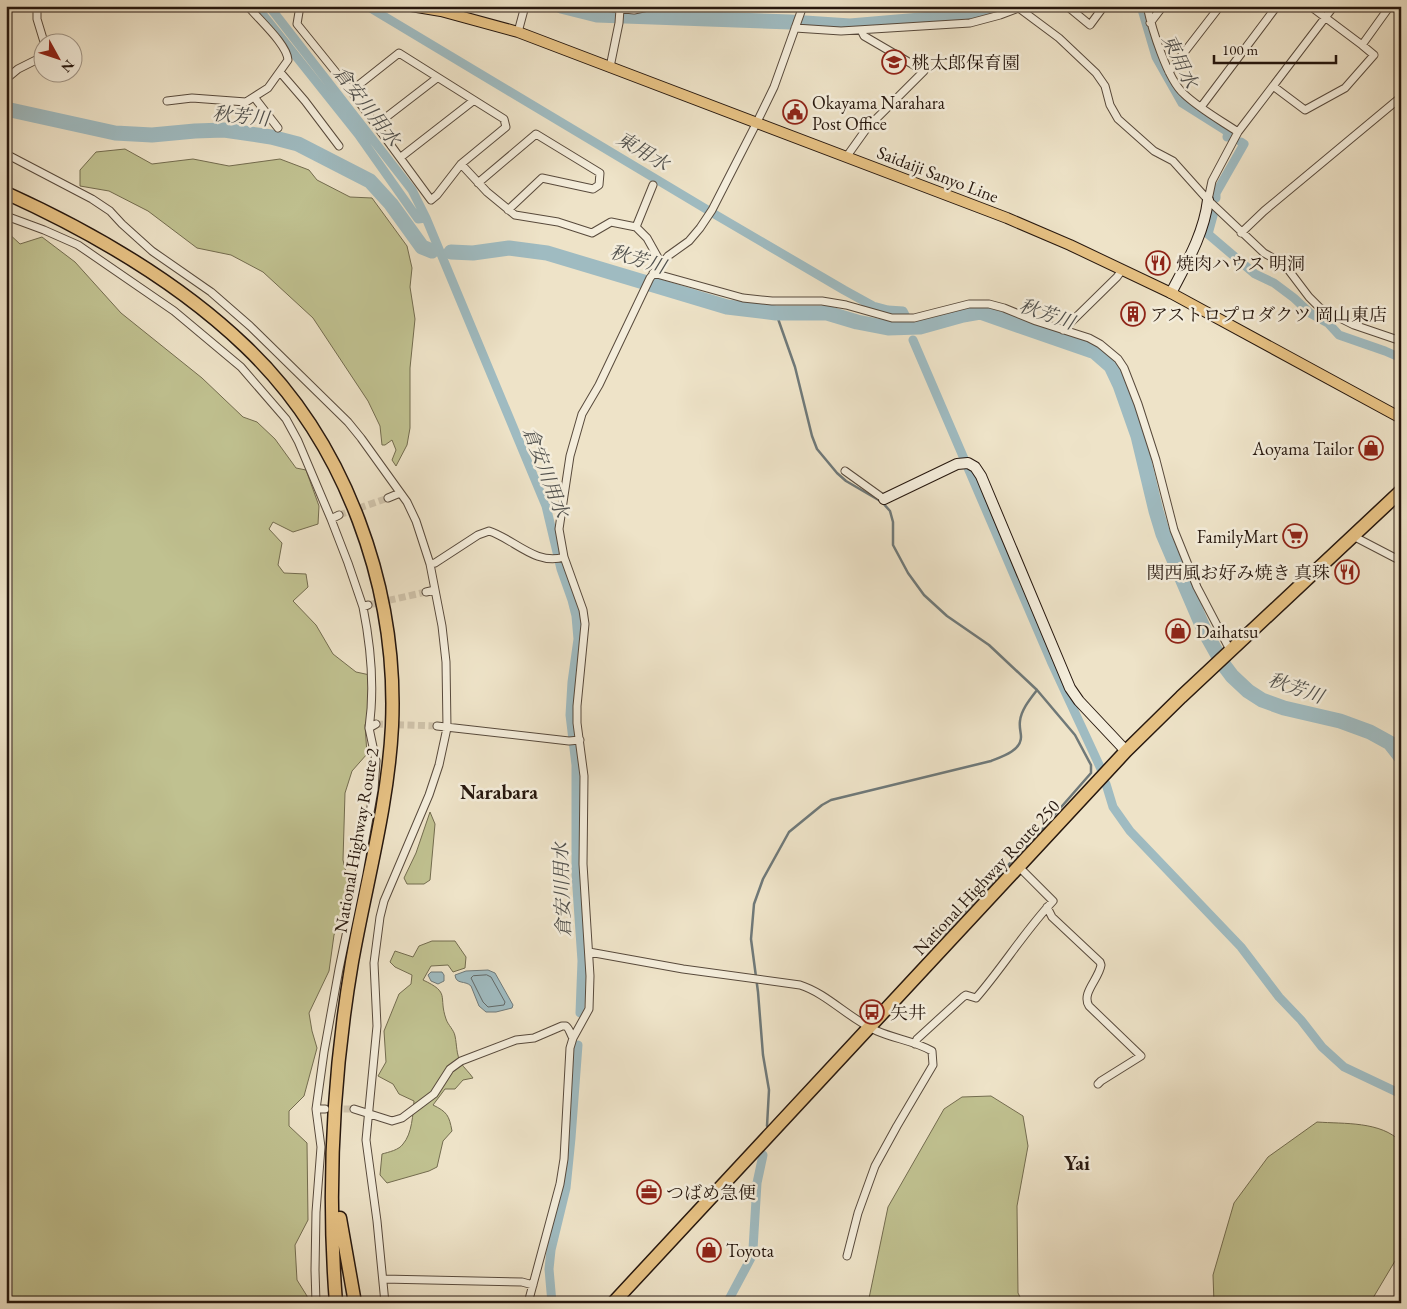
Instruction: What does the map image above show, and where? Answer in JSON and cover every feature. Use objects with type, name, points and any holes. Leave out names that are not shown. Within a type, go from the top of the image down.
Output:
[{"type":"highway","name":"National Highway Route 2","points":[[6,193],[42,209],[135,262],[179,291],[246,347],[280,384],[310,424],[334,466],[353,506],[367,546],[380,591],[388,634],[392,676],[392,727],[388,775],[342,1023],[335,1097],[332,1161],[335,1300]]},
{"type":"highway","points":[[1373,518],[1384,497],[1401,481]]},
{"type":"highway","name":"National Highway Route 250","points":[[613,1303],[1126,751],[1228,651],[1401,491]]},
{"type":"highway","points":[[332,1161],[341,1228],[355,1303]]},
{"type":"main road","name":"Saidaiji Sanyo Line","points":[[411,6],[440,11],[518,32],[1008,218],[1171,293],[1401,418]]},
{"type":"street","points":[[37,6],[37,20],[41,32]]},
{"type":"street","points":[[166,101],[192,98],[246,102],[268,88],[288,60],[288,54],[248,6]]},
{"type":"street","points":[[300,6],[297,24],[351,91],[431,200],[461,164],[506,127],[504,120],[399,53],[351,91]]},
{"type":"street","points":[[518,32],[525,6]]},
{"type":"street","points":[[594,6],[634,10],[654,6]]},
{"type":"street","points":[[528,1303],[560,1184],[564,1158],[570,1048],[588,1009],[589,952],[583,864],[584,776],[575,741],[584,624],[583,610],[560,558],[560,516],[570,456],[582,414],[599,385],[652,276],[661,263],[689,241],[710,213],[774,87],[803,6]]},
{"type":"street","points":[[1067,6],[1090,25],[1104,6]]},
{"type":"street","points":[[1147,6],[1150,23],[1170,72],[1183,93],[1238,132]]},
{"type":"street","points":[[1150,23],[1163,6]]},
{"type":"street","points":[[1170,72],[1220,6]]},
{"type":"street","points":[[1202,107],[1278,6]]},
{"type":"street","points":[[1273,86],[1305,110],[1345,88],[1374,55],[1310,6]]},
{"type":"street","points":[[1171,293],[1197,241],[1206,215],[1212,181],[1238,132],[1334,6]]},
{"type":"street","points":[[1362,45],[1390,6]]},
{"type":"street","points":[[795,28],[822,31],[861,30],[970,23],[1019,7],[1059,38],[1096,73],[1105,86],[1110,105],[1118,119],[1154,151],[1173,161],[1208,200],[1264,253],[1284,264],[1309,297],[1320,308],[1354,325],[1401,342]]},
{"type":"street","points":[[610,67],[619,24],[620,9]]},
{"type":"street","points":[[847,156],[867,128],[924,71],[864,36],[861,30]]},
{"type":"street","points":[[6,79],[18,69],[32,62]]},
{"type":"street","points":[[280,72],[306,101],[339,146]]},
{"type":"street","points":[[376,125],[437,78]]},
{"type":"street","points":[[254,97],[278,128]]},
{"type":"street","points":[[1242,233],[1278,199],[1401,97]]},
{"type":"street","points":[[401,157],[474,101]]},
{"type":"street","points":[[478,182],[536,134],[600,173],[599,186],[593,189],[542,178],[508,210]]},
{"type":"street","points":[[6,154],[110,211],[152,251],[211,292],[250,326],[348,422],[407,502],[416,521],[430,564],[442,626],[446,662],[447,728],[439,765],[429,795],[388,892],[380,917],[374,963],[377,1026],[366,1140],[386,1303]]},
{"type":"street","points":[[461,164],[515,215],[558,222],[592,233],[610,222],[636,228],[647,238],[661,263]]},
{"type":"street","points":[[636,228],[653,185]]},
{"type":"street","points":[[6,216],[78,245],[174,311],[234,361],[272,401],[286,419],[298,441],[366,606],[371,660],[376,761],[374,790],[339,969],[316,1109],[322,1147],[316,1221],[316,1303]]},
{"type":"street","points":[[1063,330],[1122,270]]},
{"type":"street","points":[[652,276],[744,298],[772,302],[822,301],[846,305],[892,318],[914,318],[969,304],[989,304],[1089,338],[1100,344],[1118,359],[1124,368],[1156,460],[1174,530],[1197,587],[1228,651]]},
{"type":"street","points":[[845,471],[884,499],[957,464],[968,463],[975,467],[982,476],[1070,688],[1079,701],[1126,751]]},
{"type":"street","points":[[388,498],[400,493]]},
{"type":"street","points":[[330,519],[339,515]]},
{"type":"street","points":[[430,564],[435,563],[478,535],[489,531],[542,558],[560,558]]},
{"type":"street","points":[[1353,536],[1401,561]]},
{"type":"street","points":[[426,592],[435,590]]},
{"type":"street","points":[[437,726],[575,741]]},
{"type":"street","points":[[915,1044],[917,1039],[963,997],[966,995],[976,998],[994,977],[1024,933],[1053,901],[1019,867]]},
{"type":"street","points":[[1047,907],[1052,917],[1100,962],[1099,974],[1086,996],[1089,1006],[1141,1056],[1098,1084]]},
{"type":"street","points":[[589,952],[807,988],[870,1027],[902,1041],[920,1045],[932,1051],[933,1065],[880,1155],[858,1213],[847,1256]]},
{"type":"street","points":[[354,1110],[392,1121],[402,1118],[427,1101],[434,1094],[450,1069],[461,1061],[516,1040],[534,1038],[566,1026],[573,1038]]},
{"type":"street","points":[[316,1109],[325,1109]]},
{"type":"street","points":[[384,1278],[522,1282],[532,1285]]},
{"type":"green space","points":[[125,149],[152,164],[193,159],[229,166],[280,159],[309,170],[317,180],[350,197],[372,198],[407,246],[412,268],[410,287],[415,319],[410,368],[410,428],[407,445],[396,466],[392,460],[396,450],[392,440],[382,445],[380,426],[368,401],[313,318],[263,272],[231,255],[197,248],[148,211],[109,191],[80,186],[80,170],[96,152]]},
{"type":"green space","points":[[6,231],[20,244],[42,237],[75,262],[121,313],[202,378],[243,417],[257,422],[275,439],[296,468],[306,470],[319,506],[318,524],[293,532],[273,522],[269,529],[282,543],[278,565],[284,573],[306,574],[308,587],[293,601],[316,625],[333,654],[356,672],[370,675],[369,715],[365,725],[367,754],[352,771],[345,793],[343,860],[349,885],[345,910],[334,935],[329,971],[309,1013],[317,1048],[304,1096],[289,1111],[289,1126],[307,1143],[308,1220],[295,1245],[297,1280],[307,1296],[308,1303],[6,1303]]},
{"type":"green space","points":[[430,812],[435,824],[430,880],[424,884],[407,884],[404,878],[416,853]]},
{"type":"green space","points":[[432,941],[455,941],[466,957],[465,968],[453,972],[448,965],[431,966],[423,980],[432,984],[440,992],[446,1019],[454,1034],[459,1060],[473,1078],[463,1080],[455,1089],[445,1089],[433,1105],[447,1115],[452,1131],[443,1141],[437,1167],[387,1183],[380,1175],[382,1154],[399,1148],[406,1140],[412,1124],[414,1101],[399,1094],[393,1084],[378,1076],[386,1062],[384,1031],[399,994],[411,984],[412,975],[395,967],[390,962],[395,951],[413,957],[419,946]]},
{"type":"green space","points":[[991,1096],[1023,1116],[1028,1146],[1017,1206],[1018,1293],[1023,1303],[868,1303],[888,1207],[944,1109],[962,1097]]},
{"type":"green space","points":[[1317,1122],[1373,1127],[1393,1135],[1401,1142],[1401,1218],[1398,1256],[1370,1303],[1214,1303],[1213,1275],[1234,1203],[1268,1157]]},
{"type":"water","points":[[488,970],[495,973],[513,1005],[512,1008],[496,1012],[486,1012],[479,1006],[471,986],[457,980],[455,975],[466,971]]},
{"type":"water","points":[[431,972],[442,972],[444,981],[438,984],[431,981],[428,975]]},
{"type":"waterway","points":[[256,6],[358,134],[418,219],[426,218]]},
{"type":"waterway","name":"倉安川用水","points":[[269,6],[412,190],[426,218],[546,506],[561,569],[576,616],[578,639],[570,715],[576,765],[576,874],[582,961],[580,1013]]},
{"type":"waterway","name":"東用水","points":[[367,6],[844,290],[873,306],[903,311],[905,315]]},
{"type":"waterway","points":[[561,6],[597,15],[850,26],[956,17],[997,9],[1001,6]]},
{"type":"waterway","name":"東用水","points":[[1141,6],[1156,57],[1182,103],[1228,132],[1227,137]]},
{"type":"waterway","name":"秋芳川","points":[[6,109],[115,133],[152,135],[224,130],[271,137],[298,144],[370,181],[391,204],[422,247],[432,251]]},
{"type":"waterway","name":"東用水","points":[[1216,198],[1216,193],[1244,144],[1241,142]]},
{"type":"waterway","name":"東用水","points":[[1214,212],[1208,234],[1255,274],[1274,283],[1310,313],[1328,323],[1339,335],[1401,358]]},
{"type":"waterway","name":"秋芳川","points":[[451,252],[473,253],[509,248],[547,253],[727,307],[776,313],[827,313],[857,322],[888,328],[920,327],[980,312],[1095,352],[1111,366],[1120,385],[1138,436],[1163,534],[1205,632],[1232,676],[1248,691],[1262,700],[1284,708],[1340,721],[1370,732],[1390,743],[1401,757]]},
{"type":"waterway","points":[[776,313],[795,367],[817,449],[846,481],[882,502],[890,511],[893,522],[893,545],[908,573],[924,595],[947,616],[989,645],[1037,690],[1075,735],[1091,765],[1091,773],[1042,829],[942,936]]},
{"type":"waterway","points":[[913,340],[1051,661],[1101,769]]},
{"type":"waterway","points":[[767,1126],[769,1090],[763,1055],[758,992],[751,939],[754,904],[763,879],[789,832],[831,800],[991,761],[1010,753],[1020,742],[1022,713],[1037,690]]},
{"type":"waterway","points":[[1106,784],[1113,807],[1130,831],[1241,947],[1279,997],[1301,1020],[1322,1047],[1344,1067],[1401,1094]]},
{"type":"waterway","name":"倉安川用水","points":[[552,1303],[549,1269],[551,1250],[566,1188],[578,1045]]},
{"type":"waterway","points":[[727,1303],[751,1258],[757,1183],[763,1155]]},
{"type":"tunnel","points":[[339,515],[388,498]]},
{"type":"tunnel","points":[[368,605],[426,592]]},
{"type":"tunnel","points":[[376,724],[437,726]]},
{"type":"tunnel","points":[[333,1109],[354,1109]]},
{"type":"place","name":"桃太郎保育園","points":[[894,62]]},
{"type":"place","name":"Okayama Narahara Post Office","points":[[795,112]]},
{"type":"place","name":"焼肉ハウス 明洞","points":[[1158,263]]},
{"type":"place","name":"アストロプロダクツ 岡山東店","points":[[1133,314]]},
{"type":"place","name":"Aoyama Tailor","points":[[1371,448]]},
{"type":"place","name":"FamilyMart","points":[[1295,536]]},
{"type":"place","name":"関西風お好み焼き 真珠","points":[[1347,572]]},
{"type":"place","name":"Daihatsu","points":[[1178,631]]},
{"type":"place","name":"矢井","points":[[872,1012]]},
{"type":"place","name":"つばめ急便","points":[[649,1192]]},
{"type":"place","name":"Toyota","points":[[709,1250]]},
{"type":"district","name":"Narabara","points":[[499,792]]},
{"type":"district","name":"Yai","points":[[1077,1163]]}]
